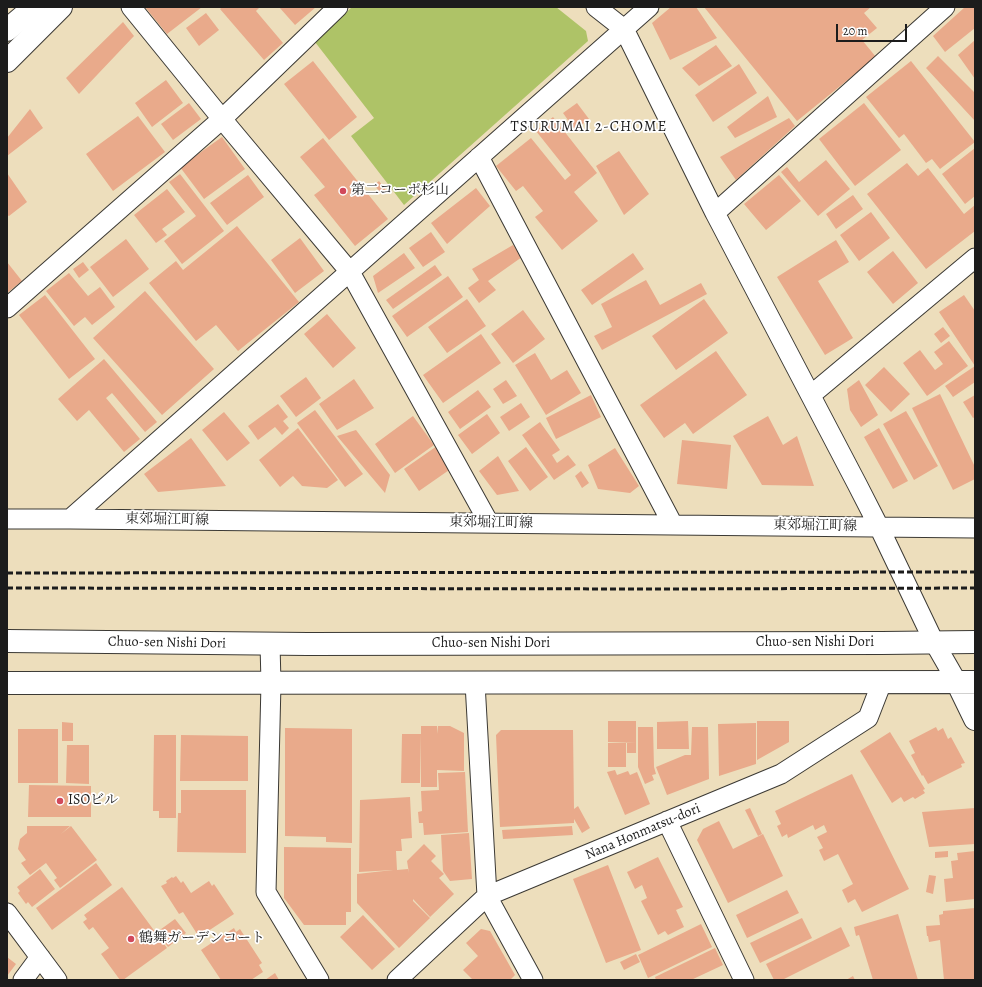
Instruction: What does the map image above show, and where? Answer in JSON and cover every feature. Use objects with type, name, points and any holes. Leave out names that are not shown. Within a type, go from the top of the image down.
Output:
[{"type":"main road","points":[[7,30],[34,7]]},
{"type":"main road","points":[[7,61],[61,7]]},
{"type":"main road","name":"Chuo-sen Nishi Dori","points":[[7,641],[270,644],[975,642]]},
{"type":"main road","points":[[7,683],[966,682],[975,720]]},
{"type":"street","points":[[131,7],[222,119],[350,272],[489,523]]},
{"type":"street","points":[[7,308],[222,119],[338,7]]},
{"type":"street","points":[[596,7],[624,29],[714,213],[811,395],[879,527],[934,642],[966,682]]},
{"type":"street","points":[[70,519],[649,7]]},
{"type":"street","points":[[714,213],[945,7]]},
{"type":"street","points":[[479,157],[673,525]]},
{"type":"street","points":[[811,395],[972,268]]},
{"type":"street","name":"東郊堀江町線","points":[[7,520],[70,519],[975,528]]},
{"type":"street","points":[[270,644],[271,683],[266,892],[319,980]]},
{"type":"street","name":"Nana Honmatsu-dori","points":[[397,980],[488,896],[780,774],[868,718],[882,682]]},
{"type":"street","points":[[475,683],[488,896],[533,980]]},
{"type":"street","points":[[667,822],[744,980]]},
{"type":"street","points":[[7,913],[57,980]]},
{"type":"street","points":[[23,980],[40,957]]},
{"type":"green space","points":[[352,7],[556,7],[586,31],[588,41],[404,205],[351,136],[374,118],[315,42]]},
{"type":"building","points":[[145,7],[202,7],[167,34]]},
{"type":"building","points":[[222,7],[260,7],[256,11],[283,43],[264,60],[220,9]]},
{"type":"building","points":[[279,7],[316,7],[295,25]]},
{"type":"building","points":[[671,7],[696,7],[717,38],[670,60],[652,23]]},
{"type":"building","points":[[704,7],[871,7],[864,13],[877,28],[862,40],[876,57],[797,121]]},
{"type":"building","points":[[965,7],[975,7],[975,28],[945,52],[933,36]]},
{"type":"building","points":[[206,13],[219,30],[199,46],[186,28]]},
{"type":"building","points":[[123,22],[134,36],[79,94],[66,78]]},
{"type":"building","points":[[975,40],[975,79],[958,55]]},
{"type":"building","points":[[716,45],[732,66],[699,86],[682,68]]},
{"type":"building","points":[[938,56],[975,93],[975,121],[926,68]]},
{"type":"building","points":[[313,61],[357,117],[329,140],[284,84]]},
{"type":"building","points":[[911,61],[975,142],[940,169],[932,159],[926,163],[904,134],[899,138],[866,97]]},
{"type":"building","points":[[739,64],[757,93],[713,122],[695,95]]},
{"type":"building","points":[[166,80],[183,103],[152,127],[135,103]]},
{"type":"building","points":[[768,96],[777,117],[735,138],[727,127]]},
{"type":"building","points":[[189,103],[201,119],[173,140],[161,124]]},
{"type":"building","points":[[577,103],[589,119],[575,130],[563,113]]},
{"type":"building","points":[[864,103],[901,150],[855,186],[819,139]]},
{"type":"building","points":[[30,109],[43,128],[7,156],[7,138]]},
{"type":"building","points":[[138,116],[165,152],[113,191],[86,154]]},
{"type":"building","points":[[553,117],[597,173],[574,192],[598,221],[562,250],[535,217],[543,211],[523,186],[516,191],[496,166],[531,138],[565,180],[571,175],[536,131]]},
{"type":"building","points":[[789,118],[795,126],[736,180],[720,157]]},
{"type":"building","points":[[222,137],[245,169],[204,199],[180,167]]},
{"type":"building","name":"第二コーポ杉山","points":[[323,138],[388,219],[355,246],[314,195],[325,187],[300,157]]},
{"type":"building","points":[[975,148],[975,196],[965,204],[942,174]]},
{"type":"building","points":[[619,151],[649,194],[624,215],[596,166]]},
{"type":"building","points":[[826,160],[850,189],[818,216],[781,172],[787,167],[799,182]]},
{"type":"building","points":[[907,163],[918,176],[928,168],[964,214],[975,205],[975,231],[926,269],[867,194]]},
{"type":"building","points":[[7,173],[27,202],[9,216],[7,215]]},
{"type":"building","points":[[180,174],[224,231],[182,264],[164,241],[196,216],[169,182]]},
{"type":"building","points":[[248,175],[264,197],[227,225],[210,203]]},
{"type":"building","points":[[779,175],[801,201],[766,230],[744,204]]},
{"type":"building","points":[[379,181],[386,190],[382,194],[374,185]]},
{"type":"building","points":[[476,188],[490,206],[447,244],[431,223]]},
{"type":"building","points":[[167,189],[185,212],[162,229],[167,235],[156,243],[134,215]]},
{"type":"building","points":[[853,195],[863,209],[836,229],[826,214]]},
{"type":"building","points":[[871,212],[890,238],[859,261],[840,235]]},
{"type":"building","points":[[237,226],[299,302],[238,351],[216,325],[196,341],[149,283],[176,261],[183,270]]},
{"type":"building","points":[[431,232],[445,252],[423,267],[409,248]]},
{"type":"building","points":[[300,238],[324,271],[295,293],[271,260]]},
{"type":"building","points":[[126,239],[149,269],[113,297],[90,267]]},
{"type":"building","points":[[836,240],[849,262],[818,281],[853,338],[825,355],[777,277]]},
{"type":"building","points":[[513,245],[522,257],[488,281],[496,290],[479,303],[468,288],[479,280],[472,269]]},
{"type":"building","points":[[893,251],[918,283],[893,304],[867,272]]},
{"type":"building","points":[[404,253],[415,268],[378,293],[373,276]]},
{"type":"building","points":[[633,253],[644,269],[592,305],[581,290]]},
{"type":"building","points":[[7,262],[22,281],[7,293]]},
{"type":"building","points":[[83,262],[89,270],[79,278],[73,269]]},
{"type":"building","points":[[435,265],[442,275],[393,309],[386,300]]},
{"type":"building","points":[[69,273],[88,296],[100,287],[115,307],[92,325],[85,317],[74,326],[46,291]]},
{"type":"building","points":[[448,276],[463,297],[407,337],[392,316]]},
{"type":"building","points":[[646,280],[660,305],[701,283],[707,294],[602,350],[594,336],[612,327],[601,304]]},
{"type":"building","points":[[145,291],[214,369],[162,415],[93,338]]},
{"type":"building","points":[[45,295],[95,359],[69,379],[19,315]]},
{"type":"building","points":[[964,295],[975,311],[975,366],[939,312]]},
{"type":"building","points":[[467,299],[486,326],[447,353],[428,327]]},
{"type":"building","points":[[704,299],[728,333],[676,370],[652,336]]},
{"type":"building","points":[[523,310],[545,339],[513,363],[491,334]]},
{"type":"building","points":[[327,314],[356,348],[333,368],[304,334]]},
{"type":"building","points":[[943,327],[950,336],[941,343],[934,334]]},
{"type":"building","points":[[481,334],[501,363],[443,403],[423,375]]},
{"type":"building","points":[[949,341],[968,366],[927,396],[903,363],[920,350],[935,370],[943,364],[934,352]]},
{"type":"building","points":[[716,351],[747,395],[693,434],[685,423],[664,438],[640,405]]},
{"type":"building","points":[[535,353],[551,380],[567,370],[581,393],[546,415],[515,365]]},
{"type":"building","points":[[104,359],[157,422],[145,432],[112,393],[106,398],[140,439],[124,452],[89,410],[77,421],[58,399]]},
{"type":"building","points":[[975,366],[975,382],[953,397],[945,386]]},
{"type":"building","points":[[884,367],[910,394],[891,412],[865,385]]},
{"type":"building","points":[[306,377],[321,398],[296,417],[280,396]]},
{"type":"building","points":[[354,379],[374,408],[337,430],[319,404]]},
{"type":"building","points":[[506,380],[517,396],[503,404],[493,389]]},
{"type":"building","points":[[859,380],[878,415],[861,427],[850,410],[847,389]]},
{"type":"building","points":[[478,390],[491,407],[460,429],[448,412]]},
{"type":"building","points":[[940,394],[975,467],[975,479],[953,490],[912,408]]},
{"type":"building","points":[[591,395],[601,417],[556,439],[546,418]]},
{"type":"building","points":[[975,395],[975,417],[973,418],[963,402]]},
{"type":"building","points":[[521,403],[530,417],[509,431],[500,417]]},
{"type":"building","points":[[278,404],[288,417],[283,421],[289,428],[282,435],[275,427],[258,440],[248,426]]},
{"type":"building","points":[[315,410],[363,474],[345,487],[297,423]]},
{"type":"building","points":[[906,411],[938,466],[914,480],[883,424]]},
{"type":"building","points":[[224,412],[250,443],[227,461],[202,430]]},
{"type":"building","points":[[487,414],[500,433],[472,454],[458,435]]},
{"type":"building","points":[[413,416],[434,445],[395,473],[375,444]]},
{"type":"building","points":[[768,416],[783,445],[797,436],[814,486],[762,485],[733,436]]},
{"type":"building","points":[[540,422],[560,450],[552,455],[557,463],[568,455],[576,465],[554,480],[522,435]]},
{"type":"building","points":[[298,428],[338,480],[327,488],[302,486],[293,476],[280,487],[259,460]]},
{"type":"building","points":[[879,428],[908,481],[893,489],[864,437]]},
{"type":"building","points":[[356,430],[390,475],[385,493],[337,436]]},
{"type":"building","points":[[191,438],[226,486],[158,492],[144,474]]},
{"type":"building","points":[[682,440],[731,445],[727,489],[677,484]]},
{"type":"building","points":[[437,446],[452,468],[419,491],[404,469]]},
{"type":"building","points":[[526,447],[548,477],[530,491],[508,461]]},
{"type":"building","points":[[615,448],[639,486],[630,493],[598,489],[588,465]]},
{"type":"building","points":[[498,456],[519,491],[497,495],[479,471]]},
{"type":"building","points":[[581,471],[589,483],[582,488],[575,476]]},
{"type":"building","points":[[608,721],[636,721],[636,743],[608,742]]},
{"type":"building","points":[[688,721],[689,749],[657,749],[657,722]]},
{"type":"building","points":[[757,721],[789,721],[789,742],[757,760]]},
{"type":"building","points":[[62,722],[73,723],[73,741],[62,741]]},
{"type":"building","points":[[756,723],[756,764],[719,776],[718,724]]},
{"type":"building","points":[[421,726],[437,726],[437,734],[438,726],[450,726],[464,733],[464,771],[437,770],[437,787],[421,787]]},
{"type":"building","points":[[638,727],[653,727],[654,767],[656,774],[652,775],[654,780],[645,784],[638,767]]},
{"type":"building","points":[[692,727],[708,727],[709,779],[667,795],[656,767],[685,755],[691,755]]},
{"type":"building","points":[[936,727],[938,731],[943,728],[948,739],[951,737],[965,763],[961,764],[962,767],[928,784],[911,755],[915,753],[909,741]]},
{"type":"building","points":[[285,728],[352,729],[352,843],[326,842],[326,837],[285,836]]},
{"type":"building","points":[[18,729],[58,729],[58,783],[18,783]]},
{"type":"building","points":[[501,730],[573,730],[574,809],[578,806],[590,828],[582,833],[574,819],[574,823],[500,827],[496,735]]},
{"type":"building","points":[[890,732],[925,789],[923,790],[925,793],[915,799],[913,797],[904,802],[901,797],[892,803],[860,751]]},
{"type":"building","points":[[402,734],[421,734],[420,783],[401,783]]},
{"type":"building","points":[[154,735],[176,735],[176,818],[159,818],[159,811],[153,811]]},
{"type":"building","points":[[181,735],[248,736],[248,781],[180,781]]},
{"type":"building","points":[[608,743],[626,743],[626,767],[608,767]]},
{"type":"building","points":[[627,743],[636,743],[636,753],[627,753]]},
{"type":"building","points":[[67,745],[89,745],[89,784],[66,783]]},
{"type":"building","points":[[615,770],[617,775],[628,771],[630,775],[637,772],[650,804],[625,815],[607,772]]},
{"type":"building","points":[[465,772],[468,832],[424,835],[423,823],[419,823],[418,812],[422,811],[421,791],[439,790],[438,773]]},
{"type":"building","points":[[852,774],[909,889],[862,912],[855,899],[848,903],[842,890],[853,884],[838,854],[824,861],[819,850],[823,848],[817,837],[827,832],[824,825],[815,830],[813,825],[788,838],[787,834],[782,837],[777,826],[781,824],[775,811]]},
{"type":"building","name":"ISOビル","points":[[29,785],[91,786],[91,817],[28,817]]},
{"type":"building","points":[[181,790],[246,790],[246,853],[177,852],[178,813],[181,813]]},
{"type":"building","points":[[410,797],[412,838],[401,839],[402,851],[396,851],[397,870],[408,869],[409,873],[407,861],[424,844],[436,856],[431,861],[444,874],[439,878],[454,894],[430,917],[413,899],[413,901],[430,918],[399,948],[357,903],[357,874],[393,870],[359,872],[360,800]]},
{"type":"building","points":[[750,808],[762,834],[758,836],[745,810]]},
{"type":"building","points":[[975,808],[975,844],[929,847],[922,812]]},
{"type":"building","points":[[719,821],[733,849],[763,834],[783,876],[728,903],[697,840],[703,829]]},
{"type":"building","points":[[27,826],[70,826],[61,834],[71,826],[97,860],[60,888],[54,880],[57,878],[46,863],[30,875],[21,863],[26,860],[18,849],[20,839],[27,833]]},
{"type":"building","points":[[572,826],[573,835],[503,839],[502,830]]},
{"type":"building","points":[[469,833],[472,879],[450,881],[443,871],[441,835]]},
{"type":"building","points":[[284,847],[351,848],[351,912],[346,912],[346,925],[304,925],[284,898]]},
{"type":"building","points":[[948,851],[948,857],[935,858],[935,852]]},
{"type":"building","points":[[975,851],[975,899],[946,902],[944,879],[953,878],[951,861],[958,860],[957,853]]},
{"type":"building","points":[[658,857],[683,907],[676,910],[684,927],[668,935],[665,931],[658,935],[641,901],[647,898],[642,885],[635,889],[627,872]]},
{"type":"building","points":[[96,863],[112,885],[52,930],[36,908]]},
{"type":"building","points":[[608,865],[641,950],[606,963],[573,879]]},
{"type":"building","points":[[40,869],[55,889],[32,907],[28,902],[26,904],[18,893],[20,891],[17,887]]},
{"type":"building","points":[[929,875],[936,876],[933,894],[926,892]]},
{"type":"building","points":[[176,876],[181,883],[183,881],[191,893],[209,881],[212,886],[214,884],[234,914],[199,937],[183,912],[179,914],[161,886],[167,883],[166,881],[172,877],[173,878]]},
{"type":"building","name":"鶴舞ガーデンコート","points":[[122,887],[167,948],[123,980],[120,980],[101,954],[109,948],[93,927],[89,930],[83,922],[87,919],[84,915]]},
{"type":"building","points":[[787,890],[799,913],[747,938],[736,915]]},
{"type":"building","points":[[975,908],[975,980],[944,980],[940,940],[929,942],[926,926],[940,925],[939,915],[943,914],[943,911]]},
{"type":"building","points":[[898,914],[918,980],[873,980],[859,935],[856,936],[854,927]]},
{"type":"building","points":[[363,915],[395,949],[372,970],[340,937]]},
{"type":"building","points":[[802,918],[812,938],[760,963],[750,943]]},
{"type":"building","points":[[175,919],[186,933],[168,947],[157,932]]},
{"type":"building","points":[[701,924],[712,947],[648,978],[638,955]]},
{"type":"building","points":[[841,927],[850,946],[782,980],[774,980],[766,964]]},
{"type":"building","points":[[234,928],[236,932],[240,929],[262,963],[259,965],[263,972],[251,980],[221,980],[201,950]]},
{"type":"building","points":[[481,929],[490,931],[515,975],[510,980],[473,980],[463,970],[478,956],[466,943]]},
{"type":"building","points":[[715,948],[723,965],[691,980],[656,980],[655,977]]},
{"type":"building","points":[[636,954],[640,962],[624,970],[620,962]]},
{"type":"building","points":[[7,957],[16,964],[7,976]]},
{"type":"building","points":[[275,973],[279,980],[265,980]]},
{"type":"building","points":[[853,976],[855,980],[846,980]]},
{"type":"railway","points":[[7,573],[975,572]]},
{"type":"railway","points":[[7,588],[975,588]]},
{"type":"place","name":"第二コーポ杉山","points":[[343,191]]},
{"type":"place","name":"ISOビル","points":[[60,801]]},
{"type":"place","name":"鶴舞ガーデンコート","points":[[131,939]]},
{"type":"district","name":"TSURUMAI 2-CHOME","points":[[589,127]]}]
